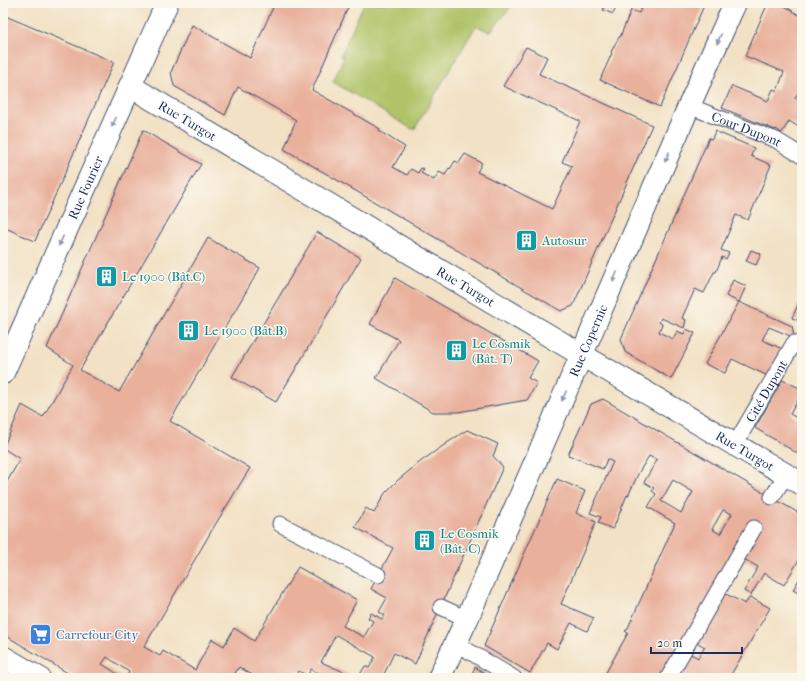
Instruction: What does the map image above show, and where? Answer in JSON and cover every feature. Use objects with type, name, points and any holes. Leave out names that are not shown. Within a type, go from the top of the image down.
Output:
[{"type":"street","name":"Rue Fourier","points":[[3,373],[168,3]]},
{"type":"street","name":"Rue Copernic","points":[[439,678],[467,619],[688,106],[735,3]]},
{"type":"street","name":"Rue Turgot","points":[[130,86],[734,446],[794,480]]},
{"type":"street","points":[[3,657],[27,675]]},
{"type":"lane","name":"Cour Dupont","points":[[688,106],[776,140],[802,156]]},
{"type":"lane","name":"Cité Dupont","points":[[734,446],[794,343],[802,347]]},
{"type":"lane","points":[[772,497],[794,480]]},
{"type":"lane","points":[[280,524],[378,575]]},
{"type":"lane","points":[[668,678],[754,528]]},
{"type":"lane","points":[[441,607],[467,619]]},
{"type":"lane","points":[[455,644],[514,678]]},
{"type":"green space","points":[[364,3],[514,3],[490,32],[476,26],[414,130],[333,82],[344,57],[341,55]]},
{"type":"building","points":[[275,3],[350,3],[312,90],[380,129],[379,131],[405,147],[393,167],[407,175],[411,169],[418,173],[421,168],[424,169],[421,173],[434,180],[439,172],[445,175],[455,161],[459,163],[465,154],[482,163],[477,172],[552,209],[572,166],[562,162],[580,121],[503,86],[526,47],[547,57],[539,74],[652,125],[573,306],[561,311],[284,149],[296,120],[238,87],[225,115],[174,86],[171,72],[192,25],[250,58]]},
{"type":"building","points":[[606,3],[618,4],[613,14],[603,10]]},
{"type":"building","points":[[640,3],[705,3],[660,107],[600,80],[612,53],[611,52],[620,37],[631,10],[639,13],[643,4]]},
{"type":"building","points":[[780,3],[802,17],[802,86],[795,98],[802,103],[802,129],[789,121],[782,133],[776,129],[775,130],[722,108],[732,86],[768,101],[773,89],[777,91],[784,72],[745,56],[767,5]]},
{"type":"building","points":[[3,15],[114,62],[35,241],[3,227]]},
{"type":"building","points":[[143,130],[201,164],[80,370],[119,392],[208,238],[260,268],[170,421],[250,468],[144,647],[160,656],[163,651],[195,670],[212,639],[224,646],[234,628],[254,641],[298,567],[357,600],[343,626],[364,637],[373,621],[368,618],[371,613],[382,619],[385,615],[379,612],[387,598],[371,589],[393,548],[355,527],[366,508],[374,513],[385,493],[398,480],[420,462],[467,430],[498,444],[493,456],[503,467],[415,664],[394,653],[384,674],[391,678],[358,678],[327,678],[311,669],[307,676],[299,671],[295,678],[257,678],[239,667],[232,678],[126,678],[129,672],[107,657],[102,664],[124,678],[76,678],[3,634],[3,489],[20,459],[3,448],[22,405],[43,417],[73,365],[47,348]],"holes":[[[336,635],[375,657],[369,668],[365,666],[358,678],[321,662]]]},
{"type":"building","points":[[715,131],[754,148],[751,156],[771,165],[748,220],[736,215],[721,250],[729,253],[726,259],[722,257],[716,272],[714,272],[704,293],[695,289],[682,318],[686,320],[684,328],[661,318],[659,322],[662,324],[659,332],[673,339],[677,331],[684,334],[686,329],[695,333],[671,379],[625,352],[621,339],[709,138],[712,139]]},
{"type":"building","points":[[317,232],[361,258],[276,402],[232,377]]},
{"type":"building","points":[[751,250],[761,254],[756,265],[746,261]]},
{"type":"building","name":"Le Cosmik (Bât. T)","points":[[395,278],[538,361],[528,378],[537,383],[527,400],[458,412],[433,412],[376,378],[399,340],[370,324]]},
{"type":"building","points":[[733,280],[746,286],[739,302],[726,296]]},
{"type":"building","points":[[802,296],[802,322],[792,318]]},
{"type":"building","points":[[739,302],[792,326],[793,337],[769,327],[762,340],[785,350],[770,377],[732,359],[725,373],[705,364]]},
{"type":"building","points":[[782,380],[802,389],[802,393],[790,414],[802,421],[802,456],[755,428]]},
{"type":"building","points":[[603,399],[802,515],[802,559],[800,558],[784,585],[764,573],[751,595],[744,591],[758,567],[744,559],[661,678],[608,678],[604,676],[628,633],[625,631],[627,630],[675,523],[648,507],[656,494],[652,491],[654,488],[644,482],[657,460],[649,456],[639,472],[628,496],[627,495],[613,529],[598,523],[601,517],[590,513],[613,462],[607,459],[603,469],[568,455],[591,404]],"holes":[[[673,480],[693,492],[681,513],[661,501]],[[723,510],[732,514],[720,534],[712,529]]]},
{"type":"building","points":[[557,479],[585,491],[576,513],[596,522],[561,604],[594,618],[587,631],[571,623],[557,649],[547,643],[530,673],[484,646]]},
{"type":"building","points":[[802,574],[802,595],[793,590]]},
{"type":"building","points":[[724,593],[745,604],[750,597],[770,608],[729,678],[675,678],[689,653],[698,658],[705,647],[696,642]]},
{"type":"building","points":[[475,667],[492,678],[470,678]]},
{"type":"place","name":"Autosur","points":[[527,240]]},
{"type":"place","name":"Le 1900 (Bât.C)","points":[[107,276]]},
{"type":"place","name":"Le 1900 (Bât.B)","points":[[189,330]]},
{"type":"place","name":"Le Cosmik (Bât. T)","points":[[456,350]]},
{"type":"place","name":"Le Cosmik (Bât. C)","points":[[424,540]]},
{"type":"place","name":"Carrefour City","points":[[40,634]]}]
